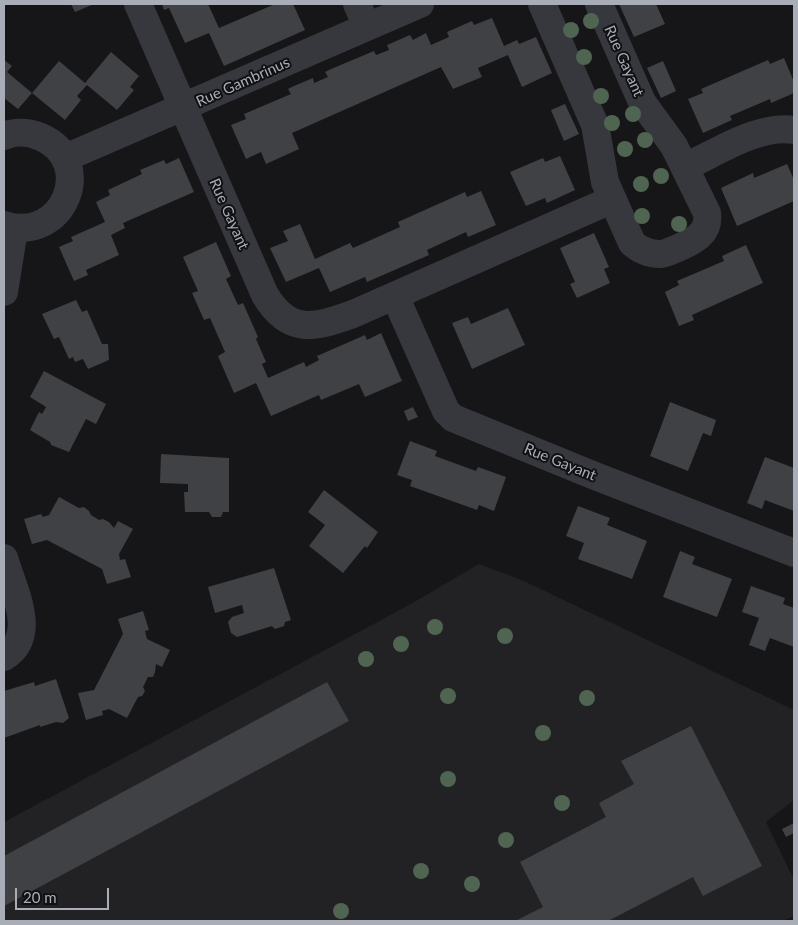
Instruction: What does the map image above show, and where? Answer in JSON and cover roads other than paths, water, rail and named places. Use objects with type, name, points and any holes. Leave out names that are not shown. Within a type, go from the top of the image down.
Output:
[{"type":"street","name":"Rue Gayant","points":[[138,4],[265,295],[275,312],[291,322],[307,326],[330,322],[394,296],[611,200]]},
{"type":"street","name":"Rue Gambrinus","points":[[65,158],[183,108],[362,15],[420,4]]},
{"type":"street","name":"Rue Gayant","points":[[542,4],[595,125],[605,182],[611,200],[632,243],[638,249],[649,253],[662,254],[694,241],[704,231],[708,221],[706,213],[670,139],[642,102],[598,4]]},
{"type":"street","points":[[685,167],[755,135],[772,130],[794,130]]},
{"type":"street","points":[[4,136],[22,132],[35,134],[47,139],[65,158],[70,184],[67,197],[61,209],[40,225],[9,227],[4,292]]},
{"type":"street","name":"Rue Gayant","points":[[394,296],[446,411],[453,418],[587,473],[794,553]]},
{"type":"street","points":[[4,558],[22,616],[23,629],[20,640],[11,653],[4,657]]}]
